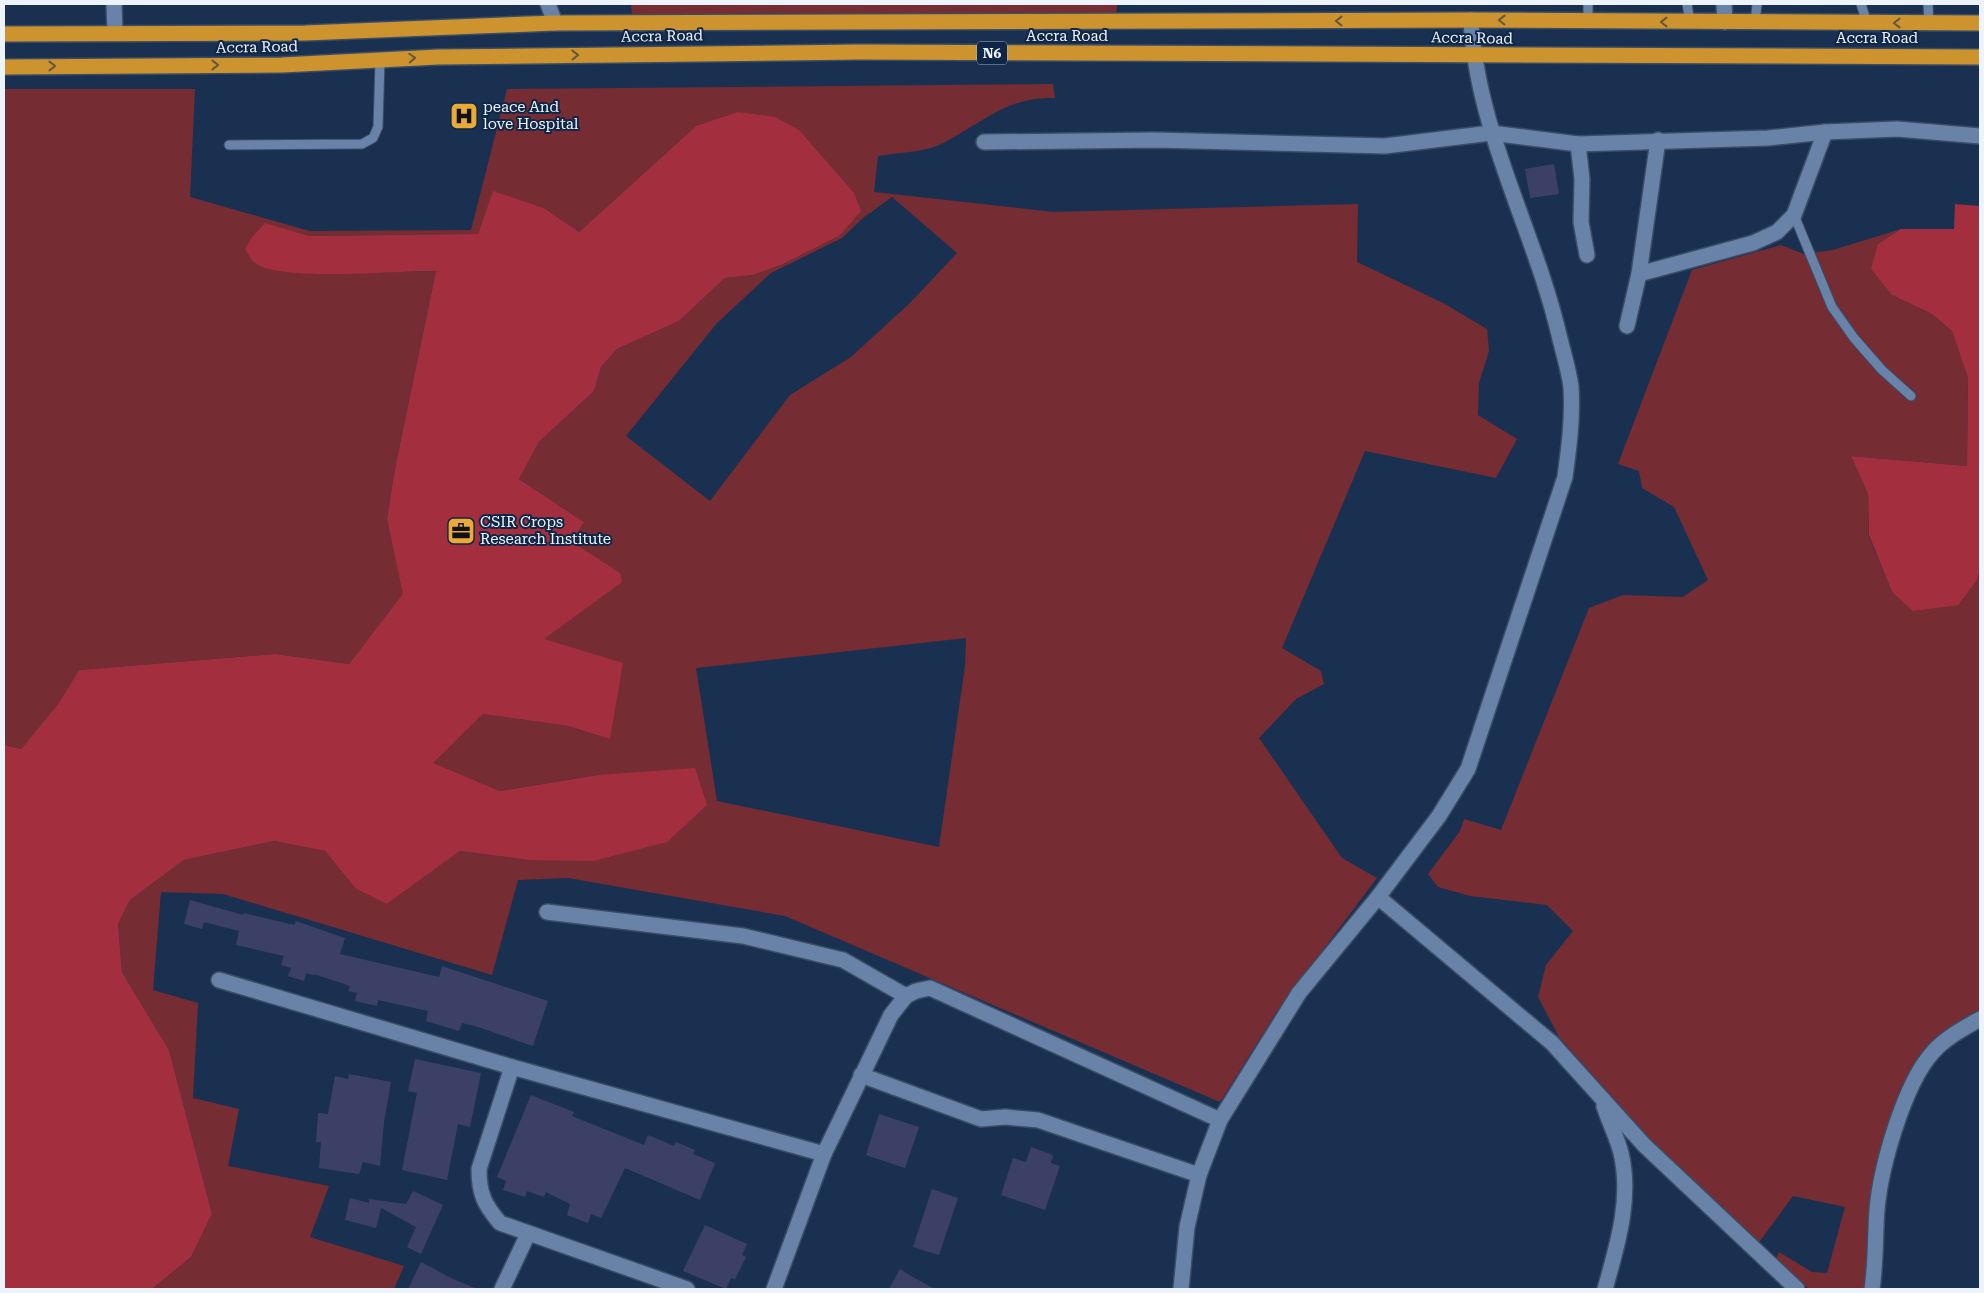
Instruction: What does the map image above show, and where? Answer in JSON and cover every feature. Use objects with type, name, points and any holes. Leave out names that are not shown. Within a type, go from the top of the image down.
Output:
[{"type":"highway","name":"Accra Road","points":[[4,34],[305,33],[555,22],[1471,20],[1980,23]]},
{"type":"highway","name":"Accra Road","points":[[4,67],[282,65],[380,60],[860,52],[1980,57]]},
{"type":"street","points":[[114,4],[114,33]]},
{"type":"street","points":[[548,4],[555,22]]},
{"type":"street","points":[[1724,4],[1725,22]]},
{"type":"street","points":[[1180,1289],[1187,1227],[1199,1175],[1220,1120],[1299,993],[1378,897],[1439,816],[1468,769],[1565,477],[1572,430],[1571,386],[1550,297],[1491,133],[1473,56],[1471,20]]},
{"type":"street","points":[[984,142],[1155,140],[1385,146],[1491,133],[1578,144],[1768,138],[1825,132],[1897,129],[1980,136]]},
{"type":"street","points":[[1639,274],[1753,243],[1777,232],[1794,215],[1825,132]]},
{"type":"street","points":[[1627,326],[1639,274],[1658,140]]},
{"type":"street","points":[[1578,144],[1582,179],[1581,222],[1587,255]]},
{"type":"street","points":[[1378,897],[1552,1043],[1644,1146],[1797,1289]]},
{"type":"street","points":[[547,912],[757,939],[843,960],[906,996]]},
{"type":"street","points":[[219,980],[512,1067],[824,1154]]},
{"type":"street","points":[[774,1289],[824,1154],[861,1075],[891,1015],[906,996],[916,991],[930,988],[1220,1120]]},
{"type":"street","points":[[1872,1289],[1877,1208],[1892,1140],[1910,1089],[1923,1065],[1934,1050],[1956,1033],[1980,1019]]},
{"type":"street","points":[[512,1067],[479,1169],[479,1184],[485,1205],[500,1223],[687,1289]]},
{"type":"street","points":[[861,1075],[981,1119],[1005,1117],[1038,1120],[1199,1175]]},
{"type":"street","points":[[1601,1099],[1621,1154],[1624,1192],[1620,1233],[1604,1289]]},
{"type":"street","points":[[502,1289],[528,1234]]},
{"type":"lane","points":[[1588,4],[1588,21]]},
{"type":"lane","points":[[1687,4],[1690,22]]},
{"type":"lane","points":[[1754,22],[1757,4]]},
{"type":"lane","points":[[1861,4],[1867,23]]},
{"type":"lane","points":[[1928,4],[1929,23]]},
{"type":"lane","points":[[229,145],[362,144],[372,138],[378,127],[380,60]]},
{"type":"lane","points":[[1794,215],[1824,282],[1832,307],[1854,338],[1882,370],[1911,396]]},
{"type":"shaded area","points":[[631,4],[1117,4],[1116,16],[773,13],[632,16]]},
{"type":"shaded area","points":[[1053,84],[1055,98],[1037,99],[1007,107],[933,147],[918,151],[878,156],[874,192],[1053,212],[1358,204],[1357,262],[1443,303],[1487,329],[1489,351],[1479,383],[1478,415],[1517,439],[1496,478],[1365,451],[1282,648],[1321,671],[1324,684],[1296,699],[1259,738],[1342,858],[1377,878],[1279,1008],[1220,1102],[785,916],[568,878],[518,880],[492,975],[223,894],[161,892],[153,990],[198,1003],[193,1098],[239,1109],[228,1166],[329,1186],[310,1237],[404,1266],[394,1289],[152,1289],[191,1257],[212,1214],[169,1050],[122,972],[118,924],[130,900],[184,860],[274,841],[325,851],[356,889],[387,904],[460,851],[528,860],[598,775],[500,791],[432,763],[483,714],[568,726],[610,739],[543,639],[576,615],[571,542],[584,522],[519,479],[539,442],[594,391],[601,367],[617,349],[679,321],[725,278],[753,275],[781,265],[839,236],[696,126],[579,232],[544,208],[493,192],[478,234],[309,236],[265,224],[312,274],[436,271],[395,468],[387,519],[404,594],[349,664],[275,654],[79,670],[58,704],[21,749],[4,745],[4,89],[195,89],[190,197],[310,231],[471,230],[507,89]],"holes":[[[892,197],[957,253],[910,303],[851,357],[790,395],[710,501],[626,436],[717,323],[771,273],[842,238],[863,218]],[[966,638],[965,666],[939,847],[717,801],[696,668]]]},
{"type":"shaded area","points":[[738,112],[775,117],[799,130],[854,193],[861,211],[839,236],[781,265],[753,275],[725,278],[679,321],[617,349],[601,367],[594,391],[539,442],[519,479],[584,522],[572,542],[620,573],[622,582],[544,639],[623,663],[610,739],[568,726],[483,714],[433,763],[500,791],[598,775],[695,768],[707,805],[667,842],[593,861],[528,860],[460,851],[387,904],[356,889],[325,851],[274,841],[184,860],[130,900],[118,924],[122,972],[169,1050],[212,1214],[191,1257],[152,1289],[4,1289],[4,745],[21,749],[58,704],[79,670],[275,654],[349,664],[403,594],[387,519],[395,468],[436,271],[340,274],[287,272],[267,268],[250,258],[245,249],[253,236],[265,223],[309,236],[478,234],[493,191],[544,208],[579,232],[696,126]]},
{"type":"shaded area","points":[[1955,204],[1980,206],[1980,570],[1977,580],[1958,605],[1913,611],[1892,592],[1869,535],[1868,494],[1851,456],[1967,466],[1968,378],[1952,331],[1932,314],[1892,295],[1871,269],[1878,244],[1901,229],[1954,229]]},
{"type":"shaded area","points":[[1901,229],[1878,244],[1892,295],[1932,314],[1952,331],[1968,378],[1967,466],[1851,456],[1868,494],[1869,536],[1892,592],[1914,611],[1977,580],[1980,570],[1980,1011],[1951,1027],[1932,1043],[1902,1092],[1890,1118],[1876,1173],[1868,1289],[1809,1289],[1775,1261],[1779,1252],[1812,1272],[1827,1273],[1845,1207],[1793,1196],[1757,1245],[1664,1155],[1559,1037],[1538,997],[1546,965],[1573,931],[1547,905],[1470,896],[1438,887],[1428,874],[1460,831],[1464,819],[1501,830],[1589,608],[1623,595],[1683,597],[1708,580],[1674,507],[1642,488],[1639,471],[1618,464],[1692,270],[1781,245],[1804,254],[1833,250]]},
{"type":"building","points":[[1554,164],[1559,194],[1530,198],[1525,169]]},
{"type":"building","points":[[190,900],[243,915],[244,913],[294,925],[296,921],[345,938],[340,954],[439,977],[442,966],[548,1001],[533,1046],[475,1026],[462,1023],[459,1031],[426,1021],[428,1011],[378,1000],[377,1006],[355,1001],[357,993],[348,991],[350,986],[314,974],[306,973],[304,981],[288,976],[291,968],[281,965],[284,956],[236,945],[239,931],[204,922],[202,929],[184,924]]},
{"type":"building","points":[[415,1059],[481,1073],[470,1127],[458,1124],[447,1180],[402,1170],[417,1093],[408,1091]]},
{"type":"building","points":[[349,1074],[391,1082],[384,1122],[380,1166],[363,1162],[359,1174],[319,1168],[321,1142],[316,1142],[318,1113],[328,1114],[335,1076],[348,1079]]},
{"type":"building","points":[[531,1095],[574,1112],[572,1116],[644,1145],[648,1135],[674,1146],[676,1142],[695,1150],[693,1154],[715,1163],[700,1200],[625,1168],[601,1218],[591,1214],[588,1223],[567,1215],[570,1204],[546,1192],[544,1197],[527,1191],[525,1197],[503,1190],[506,1181],[497,1177]]},
{"type":"building","points":[[879,1114],[919,1127],[905,1168],[866,1155]]},
{"type":"building","points":[[1031,1147],[1053,1155],[1051,1163],[1060,1166],[1045,1210],[1001,1195],[1013,1158],[1026,1162]]},
{"type":"building","points":[[932,1189],[958,1198],[939,1255],[913,1247]]},
{"type":"building","points":[[413,1191],[443,1205],[421,1254],[407,1247],[416,1227],[381,1208],[376,1228],[345,1220],[350,1198],[369,1203],[369,1199],[406,1204]]},
{"type":"building","points":[[705,1225],[747,1244],[742,1255],[746,1257],[735,1279],[731,1278],[726,1289],[683,1271]]},
{"type":"building","points":[[421,1262],[453,1279],[477,1289],[408,1289]]},
{"type":"building","points":[[900,1269],[911,1276],[935,1289],[889,1289]]},
{"type":"place","name":"peace And love Hospital","points":[[464,116]]},
{"type":"place","name":"CSIR Crops Research Institute","points":[[461,531]]}]
